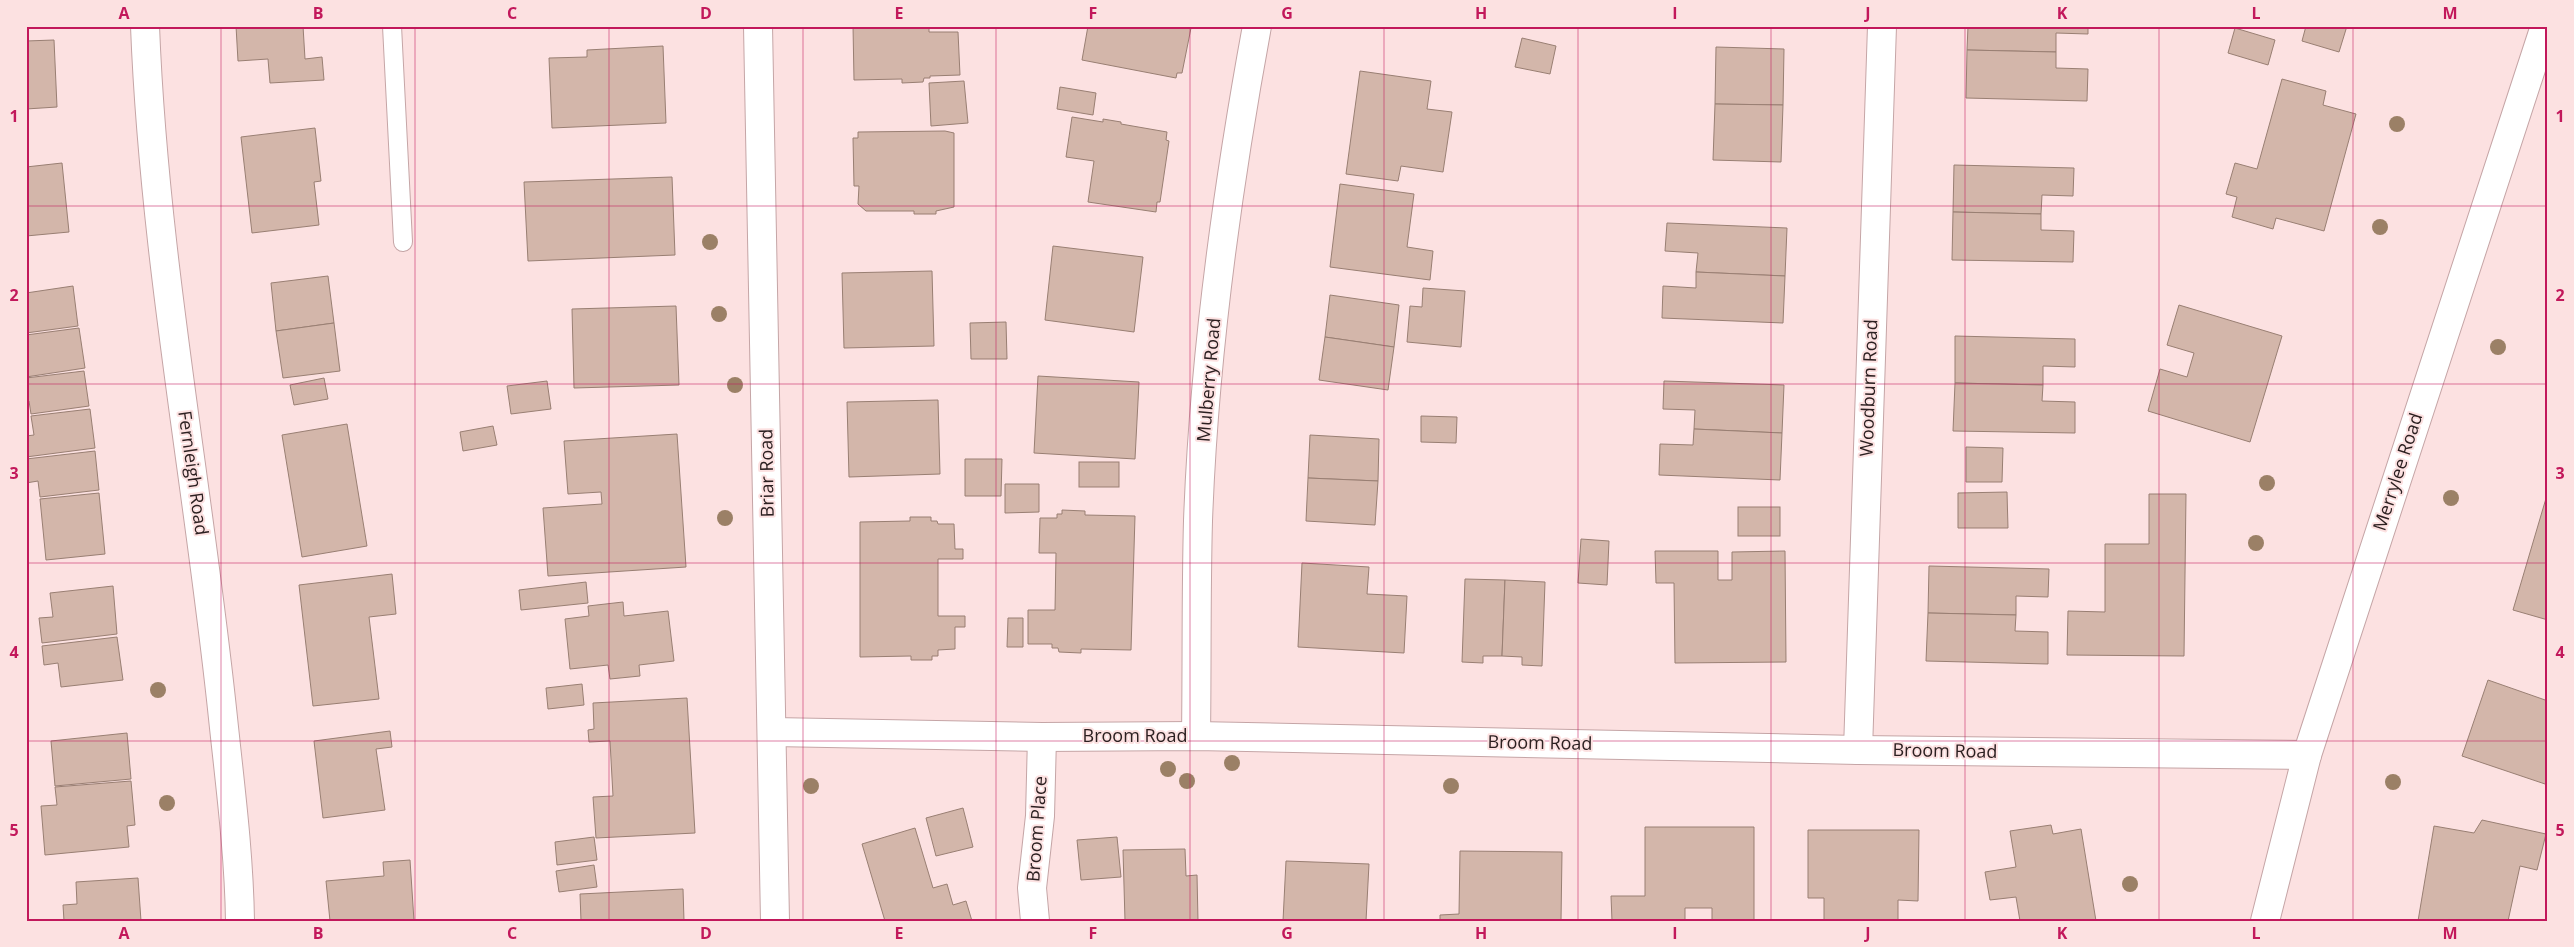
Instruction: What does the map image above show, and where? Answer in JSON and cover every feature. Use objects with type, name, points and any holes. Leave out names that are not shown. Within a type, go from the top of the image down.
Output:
[{"type":"street","name":"Fernleigh Road","points":[[145,26],[148,112],[167,286],[214,633],[230,787],[240,921]]},
{"type":"street","name":"Briar Road","points":[[758,26],[776,921]]},
{"type":"street","name":"Mulberry Road","points":[[1196,736],[1198,520],[1206,407],[1235,149],[1257,26]]},
{"type":"street","name":"Woodburn Road","points":[[1858,750],[1882,26]]},
{"type":"street","name":"Merrylee Road","points":[[2265,921],[2307,755],[2545,26]]},
{"type":"street","name":"Broom Road","points":[[773,732],[1042,737],[1196,736],[1858,750],[2307,755]]},
{"type":"street","name":"Broom Place","points":[[1035,921],[1032,888],[1040,816],[1042,737]]},
{"type":"lane","points":[[392,26],[403,242]]},
{"type":"building","points":[[236,26],[303,26],[305,59],[322,57],[324,80],[270,83],[268,59],[238,61]]},
{"type":"building","points":[[853,26],[929,26],[929,32],[958,32],[960,75],[930,76],[930,78],[924,78],[923,82],[902,83],[902,79],[854,80]]},
{"type":"building","points":[[1088,26],[1191,28],[1182,73],[1177,73],[1176,78],[1082,60]]},
{"type":"building","points":[[1968,26],[2088,26],[2088,34],[2056,33],[2056,52],[1967,50]]},
{"type":"building","points":[[2306,26],[2347,26],[2339,52],[2302,41]]},
{"type":"building","points":[[2235,28],[2275,40],[2268,65],[2228,53]]},
{"type":"building","points":[[1522,38],[1556,46],[1550,74],[1515,67]]},
{"type":"building","points":[[54,40],[57,107],[26,109],[26,41]]},
{"type":"building","points":[[663,46],[666,123],[552,128],[549,58],[587,57],[587,50]]},
{"type":"building","points":[[1716,47],[1784,49],[1783,105],[1715,104]]},
{"type":"building","points":[[1967,50],[2056,52],[2056,68],[2088,69],[2087,101],[1966,98]]},
{"type":"building","points":[[1360,71],[1431,81],[1427,109],[1452,112],[1443,172],[1401,166],[1398,181],[1346,174]]},
{"type":"building","points":[[2282,79],[2326,91],[2323,105],[2356,114],[2324,231],[2276,218],[2273,229],[2232,217],[2237,197],[2226,194],[2235,163],[2257,169]]},
{"type":"building","points":[[964,81],[968,123],[931,126],[929,83]]},
{"type":"building","points":[[1060,87],[1096,93],[1093,115],[1057,109]]},
{"type":"building","points":[[1715,104],[1783,105],[1781,162],[1713,160]]},
{"type":"building","points":[[1072,117],[1103,122],[1103,119],[1167,132],[1166,140],[1169,141],[1160,202],[1157,202],[1156,212],[1088,202],[1094,161],[1066,157]]},
{"type":"building","points":[[315,128],[321,181],[314,182],[319,225],[252,233],[241,137]]},
{"type":"building","points":[[945,131],[954,133],[954,207],[936,211],[936,214],[914,214],[914,211],[866,211],[858,204],[859,186],[854,186],[853,138],[858,138],[858,132]]},
{"type":"building","points":[[62,163],[69,232],[26,236],[26,167]]},
{"type":"building","points":[[1954,165],[2074,168],[2073,196],[2042,195],[2041,214],[1953,212]]},
{"type":"building","points":[[672,177],[675,255],[528,261],[524,182]]},
{"type":"building","points":[[1340,184],[1414,194],[1407,247],[1433,251],[1430,280],[1330,267]]},
{"type":"building","points":[[1953,212],[2041,214],[2041,230],[2074,231],[2073,262],[1952,260]]},
{"type":"building","points":[[1667,223],[1787,228],[1785,276],[1696,272],[1698,253],[1665,251]]},
{"type":"building","points":[[1053,246],[1143,257],[1134,332],[1045,320]]},
{"type":"building","points":[[932,271],[934,346],[844,348],[842,273]]},
{"type":"building","points":[[1696,272],[1785,276],[1783,323],[1662,318],[1663,286],[1696,288]]},
{"type":"building","points":[[328,276],[334,323],[276,331],[271,283]]},
{"type":"building","points":[[73,286],[78,326],[26,333],[26,293]]},
{"type":"building","points":[[1423,288],[1465,291],[1461,347],[1407,342],[1410,306],[1422,307]]},
{"type":"building","points":[[1330,295],[1399,305],[1394,347],[1325,337]]},
{"type":"building","points":[[2179,305],[2282,336],[2250,442],[2148,411],[2160,369],[2187,377],[2194,353],[2167,345]]},
{"type":"building","points":[[676,306],[679,385],[574,388],[572,309]]},
{"type":"building","points":[[1006,322],[1007,359],[971,359],[970,323]]},
{"type":"building","points":[[334,323],[340,371],[283,378],[276,331]]},
{"type":"building","points":[[79,328],[85,368],[26,377],[26,335]]},
{"type":"building","points":[[1955,336],[2075,339],[2075,367],[2043,366],[2043,385],[1955,383]]},
{"type":"building","points":[[1325,337],[1394,347],[1388,390],[1319,380]]},
{"type":"building","points":[[84,371],[89,406],[31,414],[29,401],[26,401],[26,378]]},
{"type":"building","points":[[1038,376],[1139,382],[1135,459],[1034,453]]},
{"type":"building","points":[[324,378],[328,399],[294,405],[290,385]]},
{"type":"building","points":[[547,381],[551,409],[511,414],[507,386]]},
{"type":"building","points":[[1664,381],[1784,385],[1782,433],[1694,429],[1695,410],[1663,409]]},
{"type":"building","points":[[1955,383],[2043,385],[2042,401],[2075,402],[2075,433],[1953,431]]},
{"type":"building","points":[[938,400],[940,474],[849,477],[847,402]]},
{"type":"building","points":[[90,409],[95,448],[26,457],[26,436],[34,435],[31,416]]},
{"type":"building","points":[[1421,416],[1457,417],[1456,443],[1421,442]]},
{"type":"building","points":[[347,424],[367,546],[302,557],[282,435]]},
{"type":"building","points":[[493,426],[497,445],[463,451],[460,432]]},
{"type":"building","points":[[1694,429],[1782,433],[1780,480],[1659,475],[1660,444],[1693,445]]},
{"type":"building","points":[[677,434],[686,567],[548,576],[543,508],[602,504],[601,492],[568,494],[564,441]]},
{"type":"building","points":[[1310,435],[1379,439],[1378,481],[1308,478]]},
{"type":"building","points":[[1966,447],[2003,448],[2002,482],[1966,482]]},
{"type":"building","points":[[95,451],[99,490],[40,497],[38,481],[26,483],[26,459]]},
{"type":"building","points":[[965,459],[1002,459],[1001,496],[965,496]]},
{"type":"building","points":[[1079,462],[1119,462],[1119,487],[1079,487]]},
{"type":"building","points":[[1308,478],[1378,481],[1375,525],[1306,521]]},
{"type":"building","points":[[1005,484],[1039,484],[1039,512],[1005,513]]},
{"type":"building","points":[[2007,492],[2008,528],[1958,528],[1958,493]]},
{"type":"building","points":[[99,493],[105,554],[46,560],[40,499]]},
{"type":"building","points":[[2149,494],[2186,494],[2184,656],[2067,655],[2068,611],[2105,612],[2105,544],[2149,544]]},
{"type":"building","points":[[2548,495],[2548,620],[2513,610]]},
{"type":"building","points":[[1738,507],[1780,507],[1780,536],[1738,536]]},
{"type":"building","points":[[1062,510],[1085,511],[1085,515],[1135,516],[1131,650],[1081,649],[1081,653],[1059,652],[1058,648],[1052,648],[1052,644],[1028,644],[1028,610],[1055,610],[1056,553],[1039,553],[1040,518],[1057,518],[1057,514],[1062,514]]},
{"type":"building","points":[[910,517],[931,517],[931,521],[937,521],[938,524],[954,524],[955,549],[963,549],[963,559],[938,559],[938,616],[965,616],[965,627],[955,627],[955,649],[938,650],[938,656],[932,656],[932,660],[911,660],[911,656],[860,657],[860,522],[910,521]]},
{"type":"building","points":[[1581,539],[1609,541],[1607,585],[1578,583]]},
{"type":"building","points":[[1655,551],[1718,551],[1718,580],[1732,580],[1732,552],[1785,551],[1786,662],[1675,663],[1674,583],[1656,583]]},
{"type":"building","points":[[1302,563],[1369,567],[1367,594],[1407,596],[1404,653],[1298,647]]},
{"type":"building","points":[[1929,566],[2049,569],[2048,597],[2016,596],[2016,615],[1928,613]]},
{"type":"building","points":[[392,574],[396,614],[369,617],[379,699],[313,706],[299,585]]},
{"type":"building","points":[[1465,579],[1505,580],[1502,656],[1483,656],[1483,663],[1462,662]]},
{"type":"building","points":[[1505,580],[1545,582],[1542,666],[1522,665],[1522,657],[1502,656]]},
{"type":"building","points":[[586,582],[588,603],[521,610],[519,590]]},
{"type":"building","points":[[113,586],[117,634],[42,643],[39,618],[53,617],[50,593]]},
{"type":"building","points":[[623,602],[624,616],[668,611],[674,661],[639,665],[640,676],[610,679],[608,665],[570,669],[565,619],[589,616],[588,606]]},
{"type":"building","points":[[1928,613],[2016,615],[2015,631],[2048,632],[2048,664],[1926,661]]},
{"type":"building","points":[[1008,618],[1023,618],[1023,647],[1007,647]]},
{"type":"building","points":[[117,637],[123,680],[61,687],[58,663],[44,665],[42,646]]},
{"type":"building","points":[[2488,680],[2548,701],[2548,785],[2462,756]]},
{"type":"building","points":[[582,684],[584,705],[548,709],[546,688]]},
{"type":"building","points":[[687,698],[695,833],[596,838],[593,797],[613,796],[610,741],[589,742],[588,730],[594,729],[593,703]]},
{"type":"building","points":[[390,731],[392,747],[376,749],[385,810],[323,818],[314,741]]},
{"type":"building","points":[[127,733],[131,779],[55,786],[51,741]]},
{"type":"building","points":[[131,781],[135,825],[127,826],[129,847],[45,855],[41,806],[57,805],[55,787]]},
{"type":"building","points":[[963,808],[973,847],[936,856],[926,818]]},
{"type":"building","points":[[2482,820],[2546,834],[2537,870],[2520,866],[2508,921],[2418,921],[2434,826],[2474,833]]},
{"type":"building","points":[[2051,825],[2053,834],[2081,829],[2096,921],[2020,921],[2016,897],[1990,900],[1985,872],[2016,867],[2010,831]]},
{"type":"building","points":[[1645,827],[1754,827],[1754,921],[1712,921],[1712,908],[1685,908],[1685,921],[1612,921],[1611,896],[1645,896]]},
{"type":"building","points":[[915,828],[933,888],[947,884],[953,905],[966,901],[972,921],[885,921],[862,844]]},
{"type":"building","points":[[1808,830],[1919,830],[1918,901],[1898,900],[1898,921],[1824,921],[1824,898],[1808,898]]},
{"type":"building","points":[[594,837],[597,860],[557,865],[555,842]]},
{"type":"building","points":[[1117,837],[1121,877],[1081,880],[1077,840]]},
{"type":"building","points":[[1185,849],[1186,876],[1197,875],[1198,921],[1125,921],[1123,850]]},
{"type":"building","points":[[1460,851],[1562,852],[1561,921],[1440,921],[1440,915],[1459,914]]},
{"type":"building","points":[[410,860],[414,921],[330,921],[326,881],[384,876],[383,862]]},
{"type":"building","points":[[1286,861],[1369,864],[1366,921],[1283,921]]},
{"type":"building","points":[[594,865],[597,887],[559,892],[556,871]]},
{"type":"building","points":[[138,878],[141,921],[64,921],[63,905],[77,904],[76,882]]},
{"type":"building","points":[[683,889],[684,921],[581,921],[580,894]]}]
